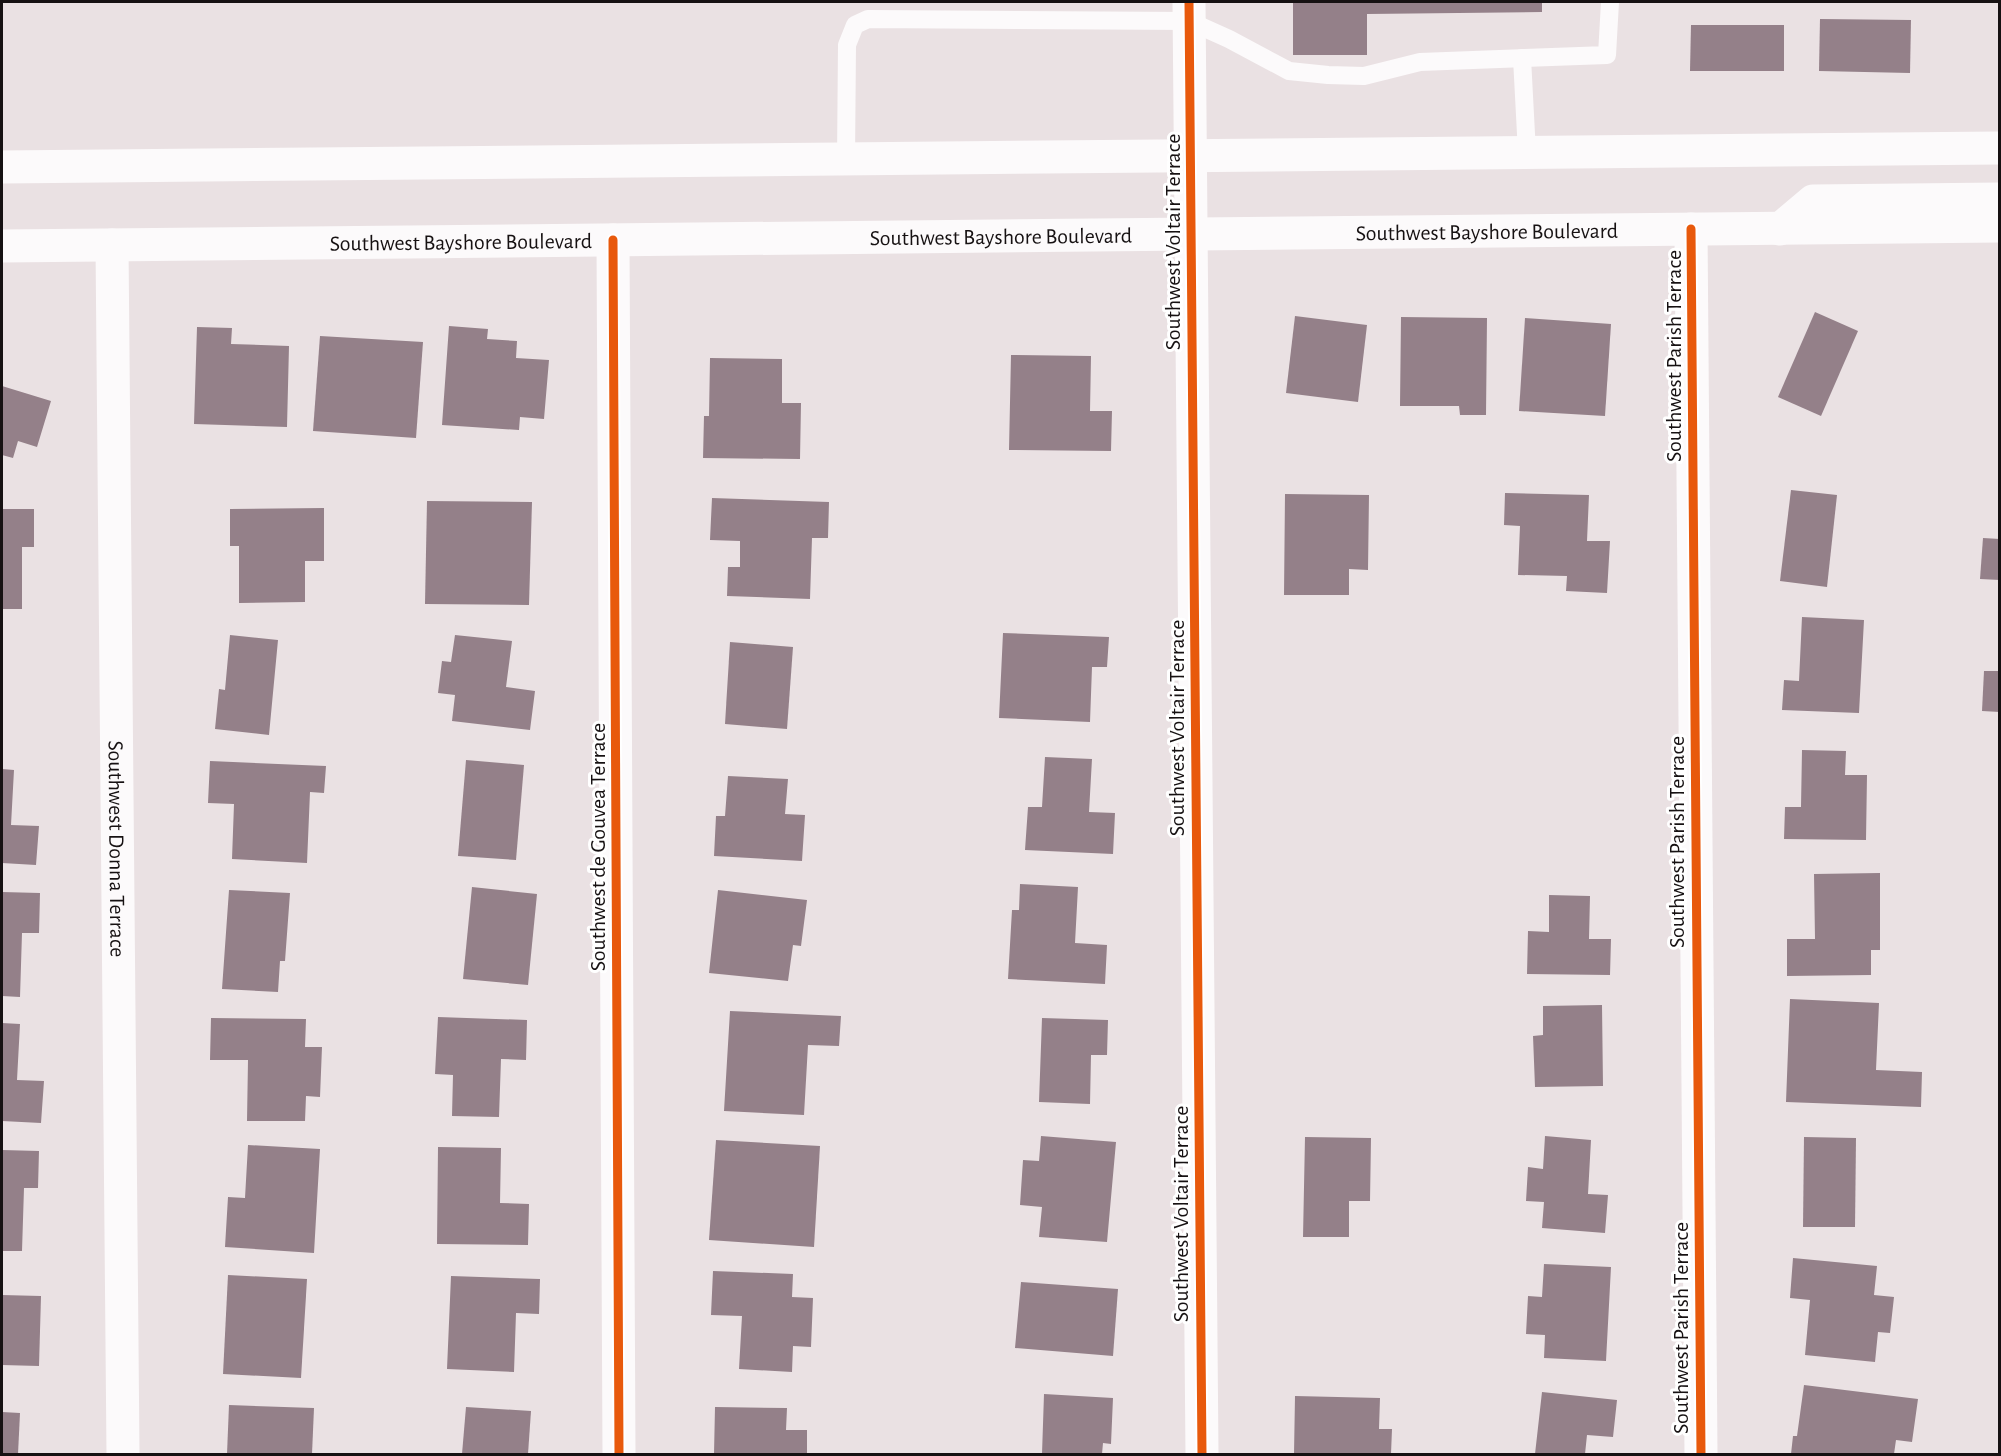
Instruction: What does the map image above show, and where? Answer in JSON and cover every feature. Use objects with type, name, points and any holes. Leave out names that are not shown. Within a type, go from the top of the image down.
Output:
[{"type":"street","name":"Southwest Voltair Terrace","points":[[1189,11],[1202,1455]]},
{"type":"street","points":[[2,167],[2000,148]]},
{"type":"street","points":[[1780,229],[1813,201],[2000,198]]},
{"type":"street","name":"Southwest Bayshore Boulevard","points":[[2,246],[2000,226]]},
{"type":"street","name":"Southwest Parish Terrace","points":[[1691,229],[1701,1455]]},
{"type":"street","name":"Southwest de Gouvea Terrace","points":[[614,240],[619,1455]]},
{"type":"street","name":"Southwest Donna Terrace","points":[[112,245],[123,1455]]},
{"type":"lane","points":[[846,159],[847,45],[855,25],[868,20],[1189,11],[1229,39],[1289,72],[1364,76],[1420,62],[1607,55],[1610,2]]},
{"type":"lane","points":[[1522,58],[1527,153]]},
{"type":"building","points":[[1293,2],[1542,2],[1542,12],[1367,14],[1367,55],[1293,55]]},
{"type":"building","points":[[1820,19],[1911,20],[1910,73],[1819,71]]},
{"type":"building","points":[[1691,25],[1784,25],[1784,71],[1690,71]]},
{"type":"building","points":[[1815,312],[1858,331],[1821,416],[1778,397]]},
{"type":"building","points":[[1295,316],[1367,325],[1358,402],[1286,393]]},
{"type":"building","points":[[1401,317],[1487,318],[1486,415],[1460,415],[1459,406],[1400,406]]},
{"type":"building","points":[[1525,318],[1611,324],[1605,416],[1519,411]]},
{"type":"building","points":[[449,326],[488,329],[487,339],[517,341],[516,358],[549,360],[544,419],[520,417],[519,430],[442,425]]},
{"type":"building","points":[[197,327],[232,328],[231,344],[289,346],[287,427],[194,424]]},
{"type":"building","points":[[320,336],[423,342],[416,438],[313,431]]},
{"type":"building","points":[[1011,355],[1091,356],[1090,411],[1112,411],[1111,451],[1009,450]]},
{"type":"building","points":[[710,358],[782,359],[782,403],[801,403],[800,459],[703,458],[704,416],[709,416]]},
{"type":"building","points":[[2,386],[51,401],[37,447],[18,441],[13,458],[2,455]]},
{"type":"building","points":[[1791,490],[1837,495],[1827,587],[1780,581]]},
{"type":"building","points":[[1505,493],[1589,495],[1587,541],[1610,541],[1607,593],[1566,591],[1567,576],[1518,575],[1520,526],[1504,525]]},
{"type":"building","points":[[1285,494],[1369,495],[1368,570],[1349,569],[1349,595],[1284,595]]},
{"type":"building","points":[[712,498],[829,502],[828,538],[812,538],[810,599],[727,596],[728,567],[740,567],[740,541],[710,540]]},
{"type":"building","points":[[427,501],[532,502],[529,605],[425,604]]},
{"type":"building","points":[[324,508],[324,561],[305,561],[305,602],[239,603],[239,546],[230,546],[230,509]]},
{"type":"building","points":[[2,509],[34,509],[34,547],[22,547],[22,609],[2,609]]},
{"type":"building","points":[[1983,538],[2000,539],[2000,580],[1980,579]]},
{"type":"building","points":[[1802,617],[1864,620],[1859,713],[1782,710],[1784,680],[1799,681]]},
{"type":"building","points":[[1003,633],[1109,637],[1107,667],[1092,667],[1090,722],[999,718]]},
{"type":"building","points":[[230,635],[278,640],[269,735],[215,729],[219,689],[225,690]]},
{"type":"building","points":[[455,635],[512,641],[506,687],[535,691],[530,730],[452,721],[455,695],[438,693],[442,661],[451,662]]},
{"type":"building","points":[[730,642],[793,647],[787,729],[725,724]]},
{"type":"building","points":[[1984,671],[2000,671],[2000,712],[1982,711]]},
{"type":"building","points":[[1802,750],[1846,751],[1845,775],[1867,775],[1866,840],[1784,839],[1785,807],[1801,807]]},
{"type":"building","points":[[1045,757],[1092,759],[1089,812],[1115,813],[1113,854],[1025,850],[1028,807],[1042,807]]},
{"type":"building","points":[[466,760],[524,765],[516,860],[458,856]]},
{"type":"building","points":[[210,761],[326,766],[324,793],[310,792],[307,863],[232,859],[234,804],[208,803]]},
{"type":"building","points":[[2,769],[14,770],[11,825],[39,826],[36,865],[2,863]]},
{"type":"building","points":[[728,776],[788,779],[785,814],[805,815],[802,861],[714,856],[716,816],[725,816]]},
{"type":"building","points":[[1880,873],[1880,950],[1871,950],[1871,975],[1787,976],[1787,939],[1815,939],[1814,874]]},
{"type":"building","points":[[1020,884],[1078,887],[1075,943],[1107,945],[1105,984],[1008,979],[1012,910],[1019,910]]},
{"type":"building","points":[[472,887],[537,894],[528,985],[463,979]]},
{"type":"building","points":[[229,890],[290,893],[285,961],[280,961],[278,992],[222,989]]},
{"type":"building","points":[[718,890],[807,900],[801,946],[793,945],[788,981],[709,973]]},
{"type":"building","points":[[2,892],[40,893],[39,933],[22,933],[20,997],[2,996]]},
{"type":"building","points":[[1549,895],[1590,896],[1589,939],[1611,939],[1610,975],[1527,974],[1528,931],[1549,932]]},
{"type":"building","points":[[1790,999],[1879,1003],[1876,1070],[1922,1072],[1921,1107],[1786,1102]]},
{"type":"building","points":[[1602,1005],[1603,1086],[1535,1087],[1533,1036],[1543,1035],[1543,1006]]},
{"type":"building","points":[[730,1011],[841,1016],[839,1046],[808,1045],[804,1115],[724,1111]]},
{"type":"building","points":[[438,1017],[527,1020],[526,1060],[501,1059],[499,1117],[452,1116],[453,1075],[435,1074]]},
{"type":"building","points":[[211,1018],[306,1019],[305,1047],[322,1047],[320,1097],[306,1096],[305,1121],[247,1121],[248,1060],[210,1060]]},
{"type":"building","points":[[1042,1018],[1108,1020],[1107,1055],[1091,1055],[1090,1104],[1039,1102]]},
{"type":"building","points":[[2,1023],[20,1024],[17,1080],[44,1081],[41,1123],[2,1121]]},
{"type":"building","points":[[1041,1136],[1116,1142],[1107,1242],[1039,1237],[1042,1207],[1020,1205],[1023,1160],[1039,1161]]},
{"type":"building","points":[[1545,1136],[1591,1140],[1588,1194],[1608,1195],[1605,1233],[1542,1228],[1544,1202],[1526,1201],[1528,1167],[1543,1169]]},
{"type":"building","points":[[1305,1137],[1371,1138],[1370,1201],[1349,1201],[1349,1237],[1303,1237]]},
{"type":"building","points":[[1804,1137],[1856,1138],[1855,1227],[1803,1227]]},
{"type":"building","points":[[716,1140],[820,1146],[814,1247],[709,1240]]},
{"type":"building","points":[[248,1145],[320,1149],[314,1253],[225,1247],[228,1197],[245,1198]]},
{"type":"building","points":[[438,1147],[501,1148],[500,1203],[529,1204],[528,1245],[437,1244]]},
{"type":"building","points":[[2,1150],[39,1151],[38,1188],[24,1188],[22,1251],[2,1251]]},
{"type":"building","points":[[1793,1258],[1877,1266],[1874,1295],[1894,1297],[1890,1333],[1878,1332],[1875,1362],[1805,1355],[1810,1300],[1790,1298]]},
{"type":"building","points":[[1544,1264],[1611,1267],[1606,1361],[1544,1358],[1545,1335],[1526,1334],[1528,1296],[1542,1297]]},
{"type":"building","points":[[713,1271],[793,1274],[792,1297],[813,1298],[811,1347],[793,1346],[792,1372],[739,1369],[742,1316],[711,1315]]},
{"type":"building","points":[[228,1275],[307,1279],[301,1378],[223,1374]]},
{"type":"building","points":[[451,1276],[540,1279],[539,1314],[516,1313],[514,1372],[447,1369]]},
{"type":"building","points":[[1021,1282],[1118,1289],[1113,1356],[1015,1348]]},
{"type":"building","points":[[2,1295],[41,1296],[39,1366],[2,1365]]},
{"type":"building","points":[[1804,1385],[1918,1399],[1912,1442],[1896,1440],[1894,1454],[1791,1454],[1793,1436],[1797,1436]]},
{"type":"building","points":[[1542,1392],[1617,1400],[1613,1437],[1587,1435],[1585,1454],[1535,1454]]},
{"type":"building","points":[[1044,1394],[1113,1398],[1111,1444],[1103,1443],[1102,1454],[1042,1454]]},
{"type":"building","points":[[1295,1396],[1380,1398],[1379,1429],[1392,1429],[1391,1454],[1294,1454]]},
{"type":"building","points":[[229,1405],[314,1408],[312,1454],[227,1454]]},
{"type":"building","points":[[466,1407],[531,1411],[528,1454],[462,1454]]},
{"type":"building","points":[[715,1407],[787,1408],[786,1430],[807,1430],[807,1454],[714,1454]]},
{"type":"building","points":[[2,1412],[20,1413],[18,1454],[2,1454]]},
{"type":"cycle path","points":[[1189,2],[1202,1454]]},
{"type":"cycle path","points":[[1691,229],[1701,1454]]},
{"type":"cycle path","points":[[613,240],[619,1454]]}]
